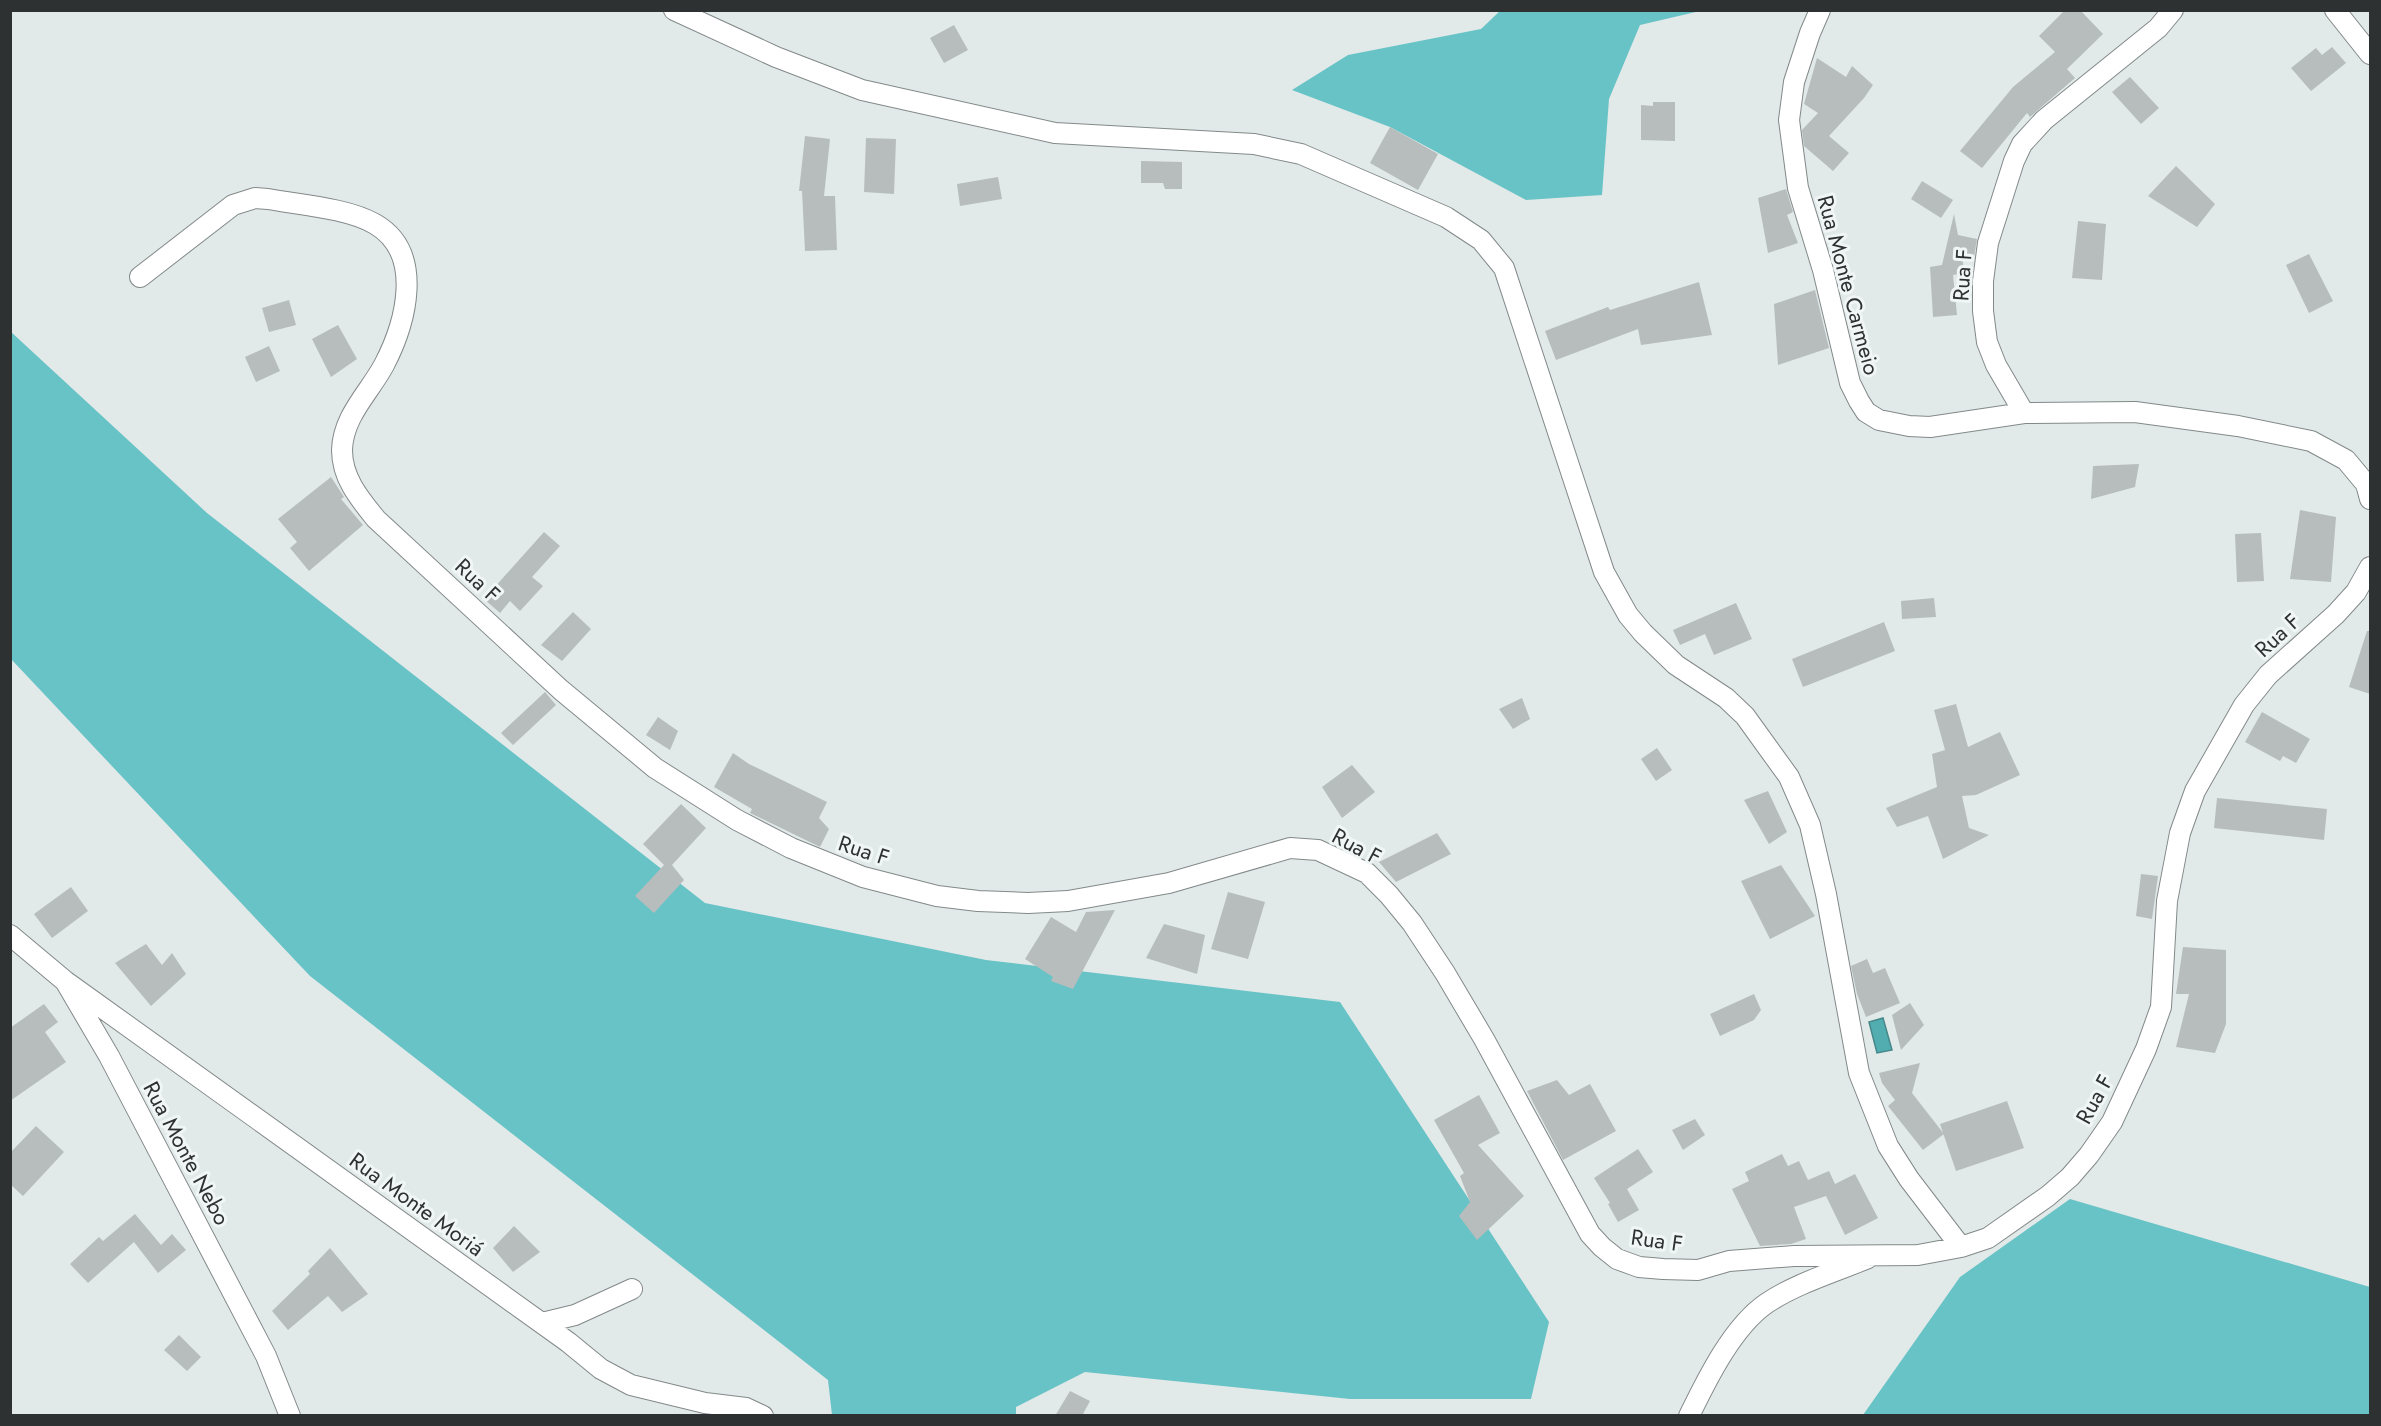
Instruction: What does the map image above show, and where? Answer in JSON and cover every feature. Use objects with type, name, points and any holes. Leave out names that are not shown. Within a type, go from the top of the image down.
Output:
[{"type":"street","name":"Rua Monte Carmeio","points":[[1820,10],[1794,82],[1789,120],[1798,188],[1823,270],[1850,383],[1859,401],[1866,412],[1879,420],[1910,426],[1930,427],[2024,413]]},
{"type":"street","name":"Rua F","points":[[2024,413],[1996,365],[1987,342],[1983,311],[1983,282],[1988,243],[2014,162],[2022,144],[2043,120],[2158,28],[2173,10]]},
{"type":"street","points":[[2336,10],[2370,54]]},
{"type":"street","points":[[679,12],[776,57],[862,90],[919,103],[1055,133],[1254,144],[1301,153],[1446,217],[1481,240],[1504,268],[1604,572],[1622,605],[1628,615],[1676,665],[1726,698],[1745,716],[1789,777],[1810,825],[1826,894],[1859,1073],[1888,1146],[1909,1179],[1961,1247]]},
{"type":"street","name":"Rua F","points":[[140,277],[232,205],[255,198],[357,216],[387,233],[404,259],[407,276],[406,296],[399,330],[384,365],[350,417],[344,436],[342,451],[345,473],[356,494],[376,519],[561,690],[655,768],[737,820],[791,848],[863,877],[937,896],[978,901],[1028,903],[1098,896],[1169,883],[1290,848],[1318,850],[1367,873],[1412,923],[1445,973],[1484,1039],[1590,1234],[1617,1258],[1639,1267],[1698,1270],[1729,1261],[1794,1256],[1918,1255],[1961,1247],[1988,1238],[2048,1196],[2070,1177],[2112,1122],[2146,1049],[2161,1007],[2167,900],[2180,833],[2196,791],[2244,705],[2268,675],[2356,592],[2370,567]]},
{"type":"street","points":[[2024,413],[2135,412],[2238,426],[2311,441],[2346,460],[2366,484],[2370,500]]},
{"type":"street","name":"Rua Monte Nebo","points":[[10,935],[65,981],[109,1056],[266,1356],[290,1416]]},
{"type":"street","name":"Rua Monte Moriá","points":[[65,981],[542,1323],[601,1369],[631,1385],[705,1403],[746,1408],[763,1416]]},
{"type":"street","points":[[1689,1416],[1732,1339],[1748,1319],[1765,1304],[1781,1294],[1877,1254]]},
{"type":"street","points":[[542,1323],[575,1315],[632,1289]]},
{"type":"shaded area","points":[[1501,10],[1700,11],[1640,25],[1609,99],[1602,195],[1526,200],[1390,127],[1292,90],[1348,55],[1481,29]]},
{"type":"shaded area","points":[[10,331],[207,513],[705,903],[986,960],[1340,1002],[1549,1322],[1531,1399],[1350,1399],[1085,1372],[1016,1407],[1016,1415],[832,1415],[828,1380],[310,976],[11,659]]},
{"type":"shaded area","points":[[1883,1018],[1892,1050],[1877,1053],[1869,1022]]},
{"type":"shaded area","points":[[2070,1199],[2370,1287],[2370,1415],[1863,1415],[1960,1277]]},
{"type":"building","points":[[2065,10],[2080,10],[2103,34],[2067,69],[2075,78],[2030,117],[2027,113],[1982,168],[1960,151],[2013,87],[2055,52],[2039,36]]},
{"type":"building","points":[[954,25],[968,50],[944,63],[930,38]]},
{"type":"building","points":[[2332,47],[2346,63],[2311,91],[2291,68],[2316,48],[2322,55]]},
{"type":"building","points":[[1817,58],[1846,77],[1852,66],[1873,85],[1829,136],[1849,153],[1833,171],[1804,146],[1802,130],[1818,113],[1804,104]]},
{"type":"building","points":[[2130,77],[2159,108],[2141,124],[2112,92]]},
{"type":"building","points":[[1653,102],[1675,102],[1675,141],[1641,140],[1641,105],[1653,106]]},
{"type":"building","points":[[1390,127],[1438,154],[1418,190],[1370,163]]},
{"type":"building","points":[[805,136],[830,139],[824,196],[835,196],[837,250],[805,251],[802,191],[799,191]]},
{"type":"building","points":[[866,138],[896,139],[894,194],[864,192]]},
{"type":"building","points":[[1141,161],[1182,162],[1182,189],[1165,189],[1163,183],[1141,183]]},
{"type":"building","points":[[2176,166],[2215,204],[2197,227],[2148,196]]},
{"type":"building","points":[[998,177],[1002,199],[960,206],[957,184]]},
{"type":"building","points":[[1922,181],[1953,200],[1941,218],[1911,199]]},
{"type":"building","points":[[1786,189],[1793,212],[1787,215],[1798,243],[1768,253],[1758,198]]},
{"type":"building","points":[[1954,214],[1958,235],[1977,239],[1974,257],[1961,254],[1965,273],[1953,275],[1957,315],[1933,317],[1930,267],[1942,265]]},
{"type":"building","points":[[2078,221],[2106,224],[2102,280],[2072,278]]},
{"type":"building","points":[[2309,254],[2333,301],[2309,313],[2286,265]]},
{"type":"building","points":[[1699,282],[1712,335],[1641,345],[1638,329],[1556,360],[1545,331],[1608,307],[1610,310]]},
{"type":"building","points":[[1815,290],[1829,348],[1778,365],[1774,304]]},
{"type":"building","points":[[289,300],[296,325],[269,332],[262,308]]},
{"type":"building","points":[[338,325],[357,359],[331,377],[312,339]]},
{"type":"building","points":[[269,346],[280,371],[256,382],[245,357]]},
{"type":"building","points":[[2139,464],[2135,487],[2091,499],[2093,466]]},
{"type":"building","points":[[331,477],[344,497],[341,499],[363,525],[309,571],[290,548],[297,542],[278,519]]},
{"type":"building","points":[[2300,510],[2336,517],[2331,582],[2290,579]]},
{"type":"building","points":[[544,532],[560,546],[532,577],[543,586],[520,611],[510,601],[500,613],[484,599]]},
{"type":"building","points":[[2261,533],[2264,581],[2237,582],[2235,534]]},
{"type":"building","points":[[1934,598],[1936,617],[1902,619],[1901,601]]},
{"type":"building","points":[[1736,603],[1752,639],[1714,655],[1705,634],[1680,645],[1673,630]]},
{"type":"building","points":[[573,612],[591,629],[562,661],[541,645]]},
{"type":"building","points":[[1884,622],[1895,651],[1803,687],[1792,659]]},
{"type":"building","points":[[2367,631],[2370,631],[2370,694],[2349,687]]},
{"type":"building","points":[[545,692],[556,705],[513,745],[501,733]]},
{"type":"building","points":[[1522,698],[1530,719],[1513,729],[1499,709]]},
{"type":"building","points":[[1956,704],[1968,747],[2000,732],[2020,775],[1976,795],[1962,796],[1969,828],[1989,835],[1943,859],[1928,816],[1897,827],[1886,808],[1937,787],[1932,754],[1945,750],[1934,710]]},
{"type":"building","points":[[2262,712],[2310,739],[2296,763],[2283,756],[2280,761],[2245,742]]},
{"type":"building","points":[[658,717],[678,731],[670,750],[646,735]]},
{"type":"building","points":[[1657,748],[1672,770],[1656,781],[1641,759]]},
{"type":"building","points":[[733,753],[749,764],[827,802],[819,818],[829,829],[820,847],[750,813],[752,809],[714,787]]},
{"type":"building","points":[[1352,765],[1375,792],[1342,818],[1322,787]]},
{"type":"building","points":[[1768,791],[1787,832],[1769,844],[1744,800]]},
{"type":"building","points":[[2217,798],[2327,809],[2324,840],[2214,828]]},
{"type":"building","points":[[681,804],[706,828],[672,865],[684,880],[654,913],[635,896],[664,865],[643,844]]},
{"type":"building","points":[[1437,833],[1451,854],[1396,882],[1379,862]]},
{"type":"building","points":[[1781,865],[1815,916],[1770,939],[1741,881]]},
{"type":"building","points":[[2141,874],[2158,876],[2152,919],[2136,916]]},
{"type":"building","points":[[71,887],[88,911],[52,938],[34,914]]},
{"type":"building","points":[[1228,892],[1265,902],[1248,959],[1211,949]]},
{"type":"building","points":[[1115,910],[1073,989],[1051,981],[1053,977],[1025,959],[1051,917],[1076,932],[1086,912]]},
{"type":"building","points":[[1164,924],[1205,935],[1197,974],[1146,958]]},
{"type":"building","points":[[146,944],[162,965],[172,953],[186,974],[151,1006],[115,963]]},
{"type":"building","points":[[2183,947],[2226,950],[2226,1024],[2215,1053],[2176,1047],[2189,994],[2176,994]]},
{"type":"building","points":[[1867,959],[1873,973],[1885,968],[1900,1003],[1866,1017],[1857,994],[1851,966]]},
{"type":"building","points":[[1754,994],[1761,1010],[1754,1020],[1720,1036],[1710,1014]]},
{"type":"building","points":[[1910,1003],[1924,1025],[1901,1050],[1892,1015]]},
{"type":"building","points":[[44,1004],[58,1022],[45,1032],[66,1062],[10,1101],[10,1028]]},
{"type":"building","points":[[1920,1063],[1912,1093],[1944,1134],[1923,1150],[1888,1106],[1895,1100],[1882,1083],[1879,1073]]},
{"type":"building","points":[[1557,1080],[1569,1095],[1590,1084],[1616,1131],[1563,1160],[1527,1091]]},
{"type":"building","points":[[1479,1095],[1500,1133],[1478,1145],[1524,1196],[1477,1240],[1459,1216],[1470,1202],[1460,1176],[1464,1173],[1434,1120]]},
{"type":"building","points":[[2007,1101],[2024,1148],[1956,1171],[1940,1124]]},
{"type":"building","points":[[1695,1119],[1705,1135],[1683,1150],[1672,1130]]},
{"type":"building","points":[[36,1126],[64,1152],[23,1196],[10,1184],[10,1153]]},
{"type":"building","points":[[1638,1149],[1653,1172],[1627,1189],[1639,1210],[1618,1222],[1608,1204],[1610,1203],[1594,1178]]},
{"type":"building","points":[[1782,1154],[1788,1166],[1799,1161],[1808,1180],[1829,1171],[1835,1184],[1855,1174],[1878,1218],[1845,1235],[1826,1196],[1794,1207],[1806,1239],[1791,1244],[1760,1246],[1732,1189],[1749,1181],[1745,1172]]},
{"type":"building","points":[[135,1214],[161,1245],[172,1234],[186,1250],[158,1273],[134,1242],[88,1283],[70,1264],[99,1237],[103,1241]]},
{"type":"building","points":[[514,1226],[540,1252],[513,1272],[493,1248]]},
{"type":"building","points":[[330,1248],[368,1294],[342,1312],[328,1296],[288,1330],[272,1311],[310,1274],[308,1271]]},
{"type":"building","points":[[179,1335],[201,1357],[187,1371],[164,1350]]},
{"type":"building","points":[[1070,1391],[1090,1401],[1082,1416],[1055,1416]]}]
